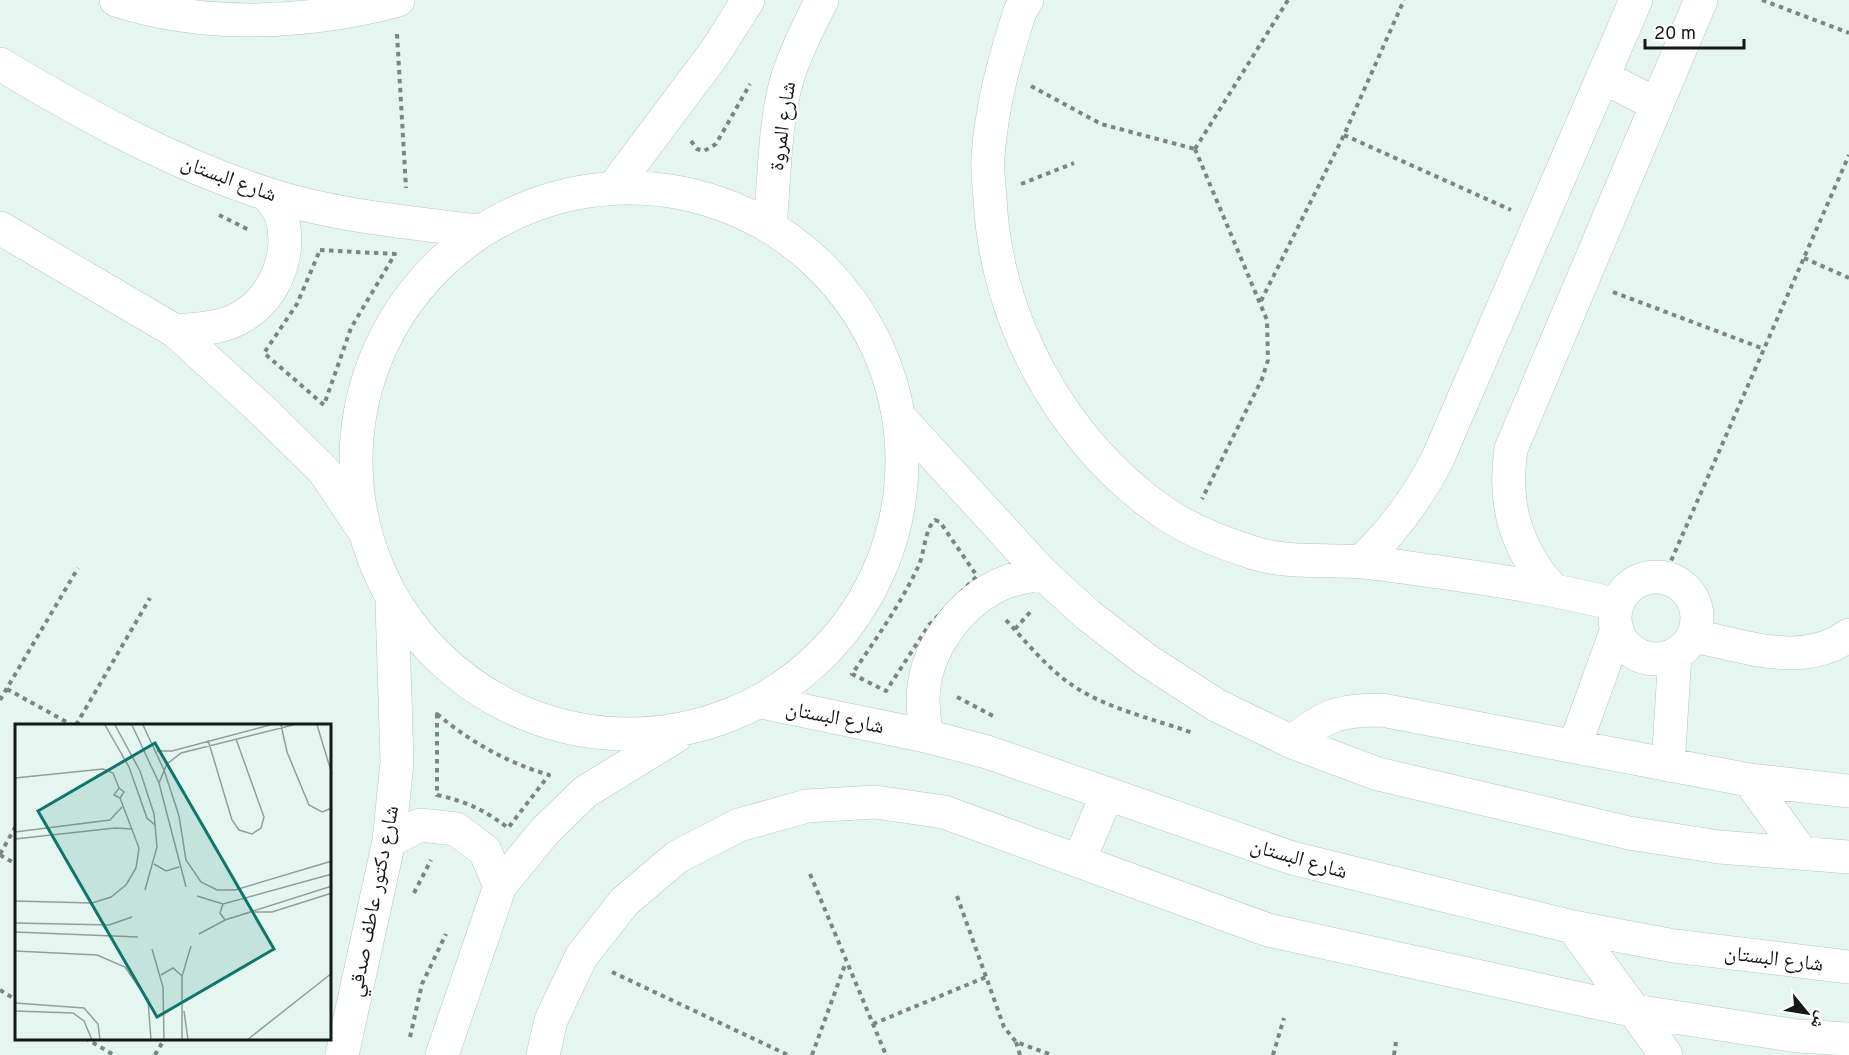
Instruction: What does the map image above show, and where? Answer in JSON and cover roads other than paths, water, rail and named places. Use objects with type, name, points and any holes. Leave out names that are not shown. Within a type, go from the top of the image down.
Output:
[{"type":"street","points":[[116,0],[150,11],[228,20],[307,17],[397,0]]},
{"type":"street","points":[[615,186],[716,51],[748,0]]},
{"type":"street","name":"شارع المروة","points":[[770,224],[778,121],[787,78],[802,37],[822,0]]},
{"type":"street","points":[[1027,0],[1020,11],[997,84],[988,159],[992,235],[1010,309],[1042,378],[1086,440],[1121,479],[1162,512],[1189,527],[1208,537],[1257,554],[1309,562],[1361,562],[1551,588],[1617,617]]},
{"type":"street","points":[[1361,562],[1397,524],[1427,481],[1636,0]]},
{"type":"street","points":[[1551,588],[1534,569],[1522,547],[1508,498],[1507,473],[1510,449],[1701,0]]},
{"type":"street","name":"شارع البستان","points":[[0,64],[66,104],[176,160],[268,195],[364,216],[478,231]]},
{"type":"street","points":[[1603,77],[1656,104]]},
{"type":"street","points":[[362,527],[354,443],[373,361],[416,288],[478,231],[544,200],[615,186],[695,194],[770,224],[818,260],[857,306],[885,359],[900,418],[900,502],[876,582],[827,651],[761,702],[686,731],[585,792],[544,832],[500,886],[442,1055]]},
{"type":"street","points":[[175,331],[214,327],[242,317],[265,298],[280,272],[285,243],[280,213],[268,195]]},
{"type":"street","points":[[0,228],[175,331],[261,409],[324,471],[362,527],[392,602],[433,656],[487,698],[550,726],[618,737],[686,731]]},
{"type":"street","points":[[900,418],[1042,573],[1088,615],[1145,659],[1216,705],[1292,742],[1378,774],[1629,833],[1719,847],[1849,857]]},
{"type":"street","points":[[926,735],[924,689],[930,661],[947,628],[973,601],[1006,582],[1042,573]]},
{"type":"street","points":[[1575,745],[1617,617],[1631,586],[1641,580],[1664,578],[1681,585],[1693,600],[1697,617],[1684,646],[1668,765]]},
{"type":"street","name":"شارع دكتور عاطف صدقي","points":[[341,1053],[388,841],[396,762],[392,602]]},
{"type":"street","points":[[1617,617],[1625,645],[1639,656],[1657,660],[1684,646],[1787,654],[1814,652],[1839,642],[1849,635]]},
{"type":"street","name":"شارع البستان","points":[[761,702],[926,735],[987,752],[1292,858],[1573,927],[1674,946],[1849,967]]},
{"type":"street","points":[[1292,742],[1319,721],[1350,710],[1382,710],[1749,780],[1849,792]]},
{"type":"street","points":[[1749,780],[1801,852]]},
{"type":"street","points":[[1079,861],[1107,794]]},
{"type":"street","points":[[543,1055],[551,1020],[581,957],[624,902],[677,857],[739,825],[807,806],[875,802],[944,812],[1268,930],[1789,1045],[1849,1039]]},
{"type":"street","points":[[388,841],[420,825],[456,829],[485,851],[500,886]]},
{"type":"street","points":[[1573,927],[1666,1055]]}]
